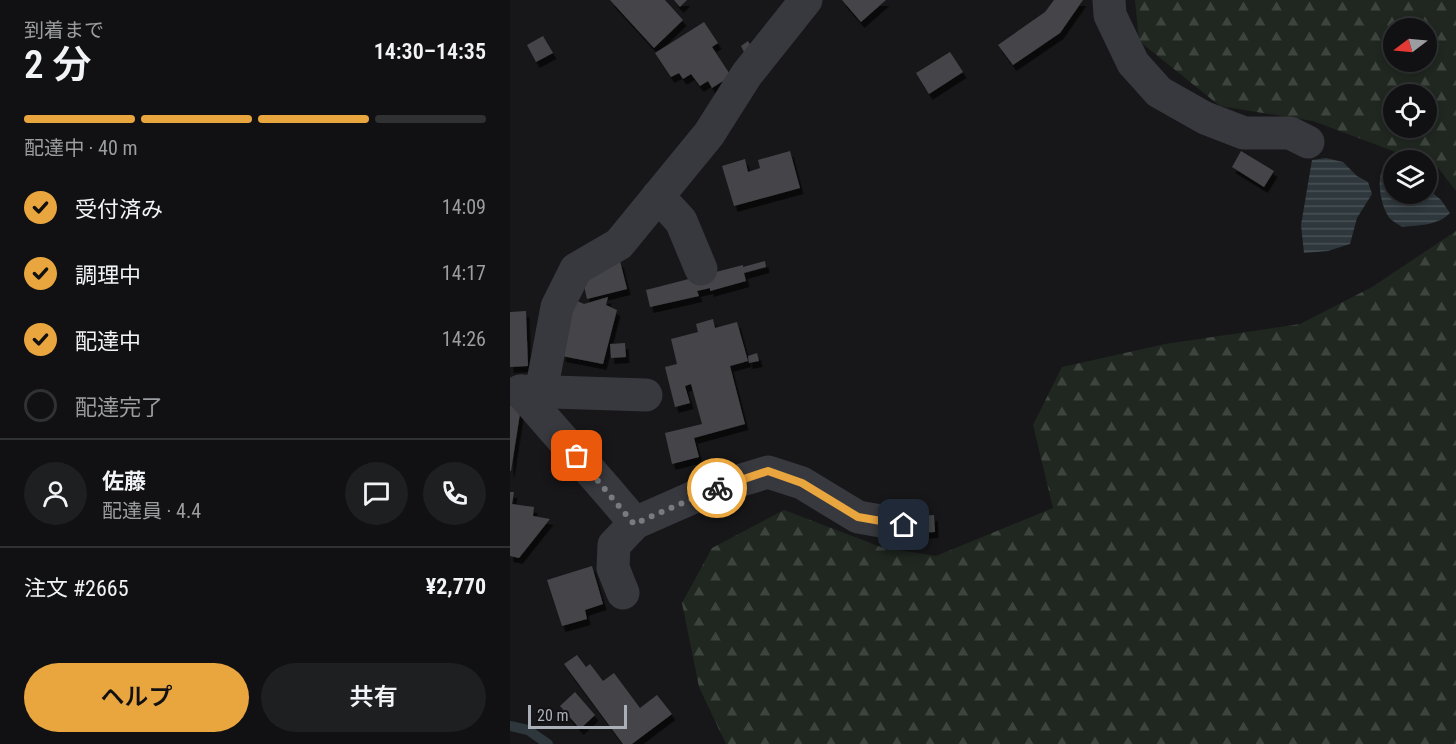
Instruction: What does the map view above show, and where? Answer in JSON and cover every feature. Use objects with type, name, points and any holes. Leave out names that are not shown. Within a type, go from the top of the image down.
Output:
[{"type":"street","points":[[524,392],[557,306],[576,269],[619,244],[709,134],[747,74],[806,0]]},
{"type":"street","points":[[1109,0],[1110,15],[1133,63],[1160,92],[1205,118],[1244,133],[1290,133],[1308,142]]},
{"type":"street","points":[[658,196],[681,221],[701,269]]},
{"type":"street","points":[[524,392],[646,395]]},
{"type":"street","points":[[524,392],[634,524]]},
{"type":"street","points":[[623,593],[613,568],[614,545],[634,524],[712,489],[768,471],[802,483],[858,517],[904,525]]},
{"type":"green space","points":[[1135,0],[1456,0],[1456,191],[1437,168],[1437,150],[1390,150],[1313,121],[1220,106],[1139,41]]},
{"type":"green space","points":[[1456,231],[1456,744],[726,744],[699,687],[682,603],[712,548],[784,510],[881,547],[936,556],[1053,508],[1033,425],[1062,367],[1165,344],[1300,324],[1372,287]]},
{"type":"shaded area","points":[[1326,158],[1343,162],[1357,176],[1368,182],[1372,194],[1357,218],[1350,244],[1328,251],[1304,253],[1301,225],[1312,160]]},
{"type":"shaded area","points":[[1383,171],[1383,204],[1380,187]]},
{"type":"shaded area","points":[[1437,197],[1450,213],[1434,223],[1402,227],[1389,218],[1383,204],[1437,204]]},
{"type":"building","points":[[610,0],[665,0],[683,20],[654,48]]},
{"type":"building","points":[[674,0],[687,0],[680,7]]},
{"type":"building","points":[[842,0],[886,0],[861,22]]},
{"type":"building","points":[[1054,0],[1083,0],[1060,33],[1013,65],[998,45],[1045,12]]},
{"type":"building","points":[[704,22],[718,43],[712,47],[731,76],[712,88],[708,81],[700,86],[691,74],[683,79],[679,73],[671,77],[655,53]]},
{"type":"building","points":[[543,36],[553,53],[536,62],[527,45]]},
{"type":"building","points":[[748,41],[755,53],[747,58],[741,46]]},
{"type":"building","points":[[950,52],[963,72],[929,94],[916,73]]},
{"type":"building","points":[[790,151],[800,188],[734,206],[722,166],[745,159],[748,172],[760,168],[758,160]]},
{"type":"building","points":[[1241,151],[1274,171],[1264,187],[1232,167]]},
{"type":"building","points":[[620,261],[627,289],[587,299],[582,277]]},
{"type":"building","points":[[765,261],[766,267],[744,273],[746,281],[710,291],[710,288],[697,291],[699,296],[650,307],[646,290]]},
{"type":"building","points":[[608,297],[606,305],[617,310],[603,364],[562,356],[573,299],[584,304]]},
{"type":"building","points":[[526,311],[528,366],[510,367],[510,312]]},
{"type":"building","points":[[713,319],[715,328],[737,322],[748,361],[730,366],[745,424],[694,438],[699,457],[672,464],[665,433],[702,424],[691,384],[685,386],[690,403],[675,407],[665,367],[677,364],[671,339],[698,332],[696,324]]},
{"type":"building","points":[[625,343],[626,357],[611,358],[610,344]]},
{"type":"building","points":[[757,353],[759,361],[749,363],[748,356]]},
{"type":"building","points":[[510,405],[521,407],[511,471],[510,471]]},
{"type":"building","points":[[510,492],[514,492],[512,504],[534,507],[533,516],[550,519],[519,558],[510,556]]},
{"type":"building","points":[[934,515],[935,532],[918,533],[917,516]]},
{"type":"building","points":[[592,566],[603,604],[585,610],[587,619],[562,626],[547,580]]},
{"type":"building","points":[[577,655],[586,667],[590,664],[603,681],[614,673],[640,708],[657,695],[672,714],[632,744],[623,744],[564,664]]},
{"type":"building","points":[[575,692],[595,715],[580,729],[560,706]]},
{"type":"waterway","points":[[510,726],[528,730],[548,744]]},
{"type":"way so far","points":[[577,456],[634,524],[717,488]]},
{"type":"route","points":[[717,488],[768,471],[802,483],[858,517],[904,525]]}]
